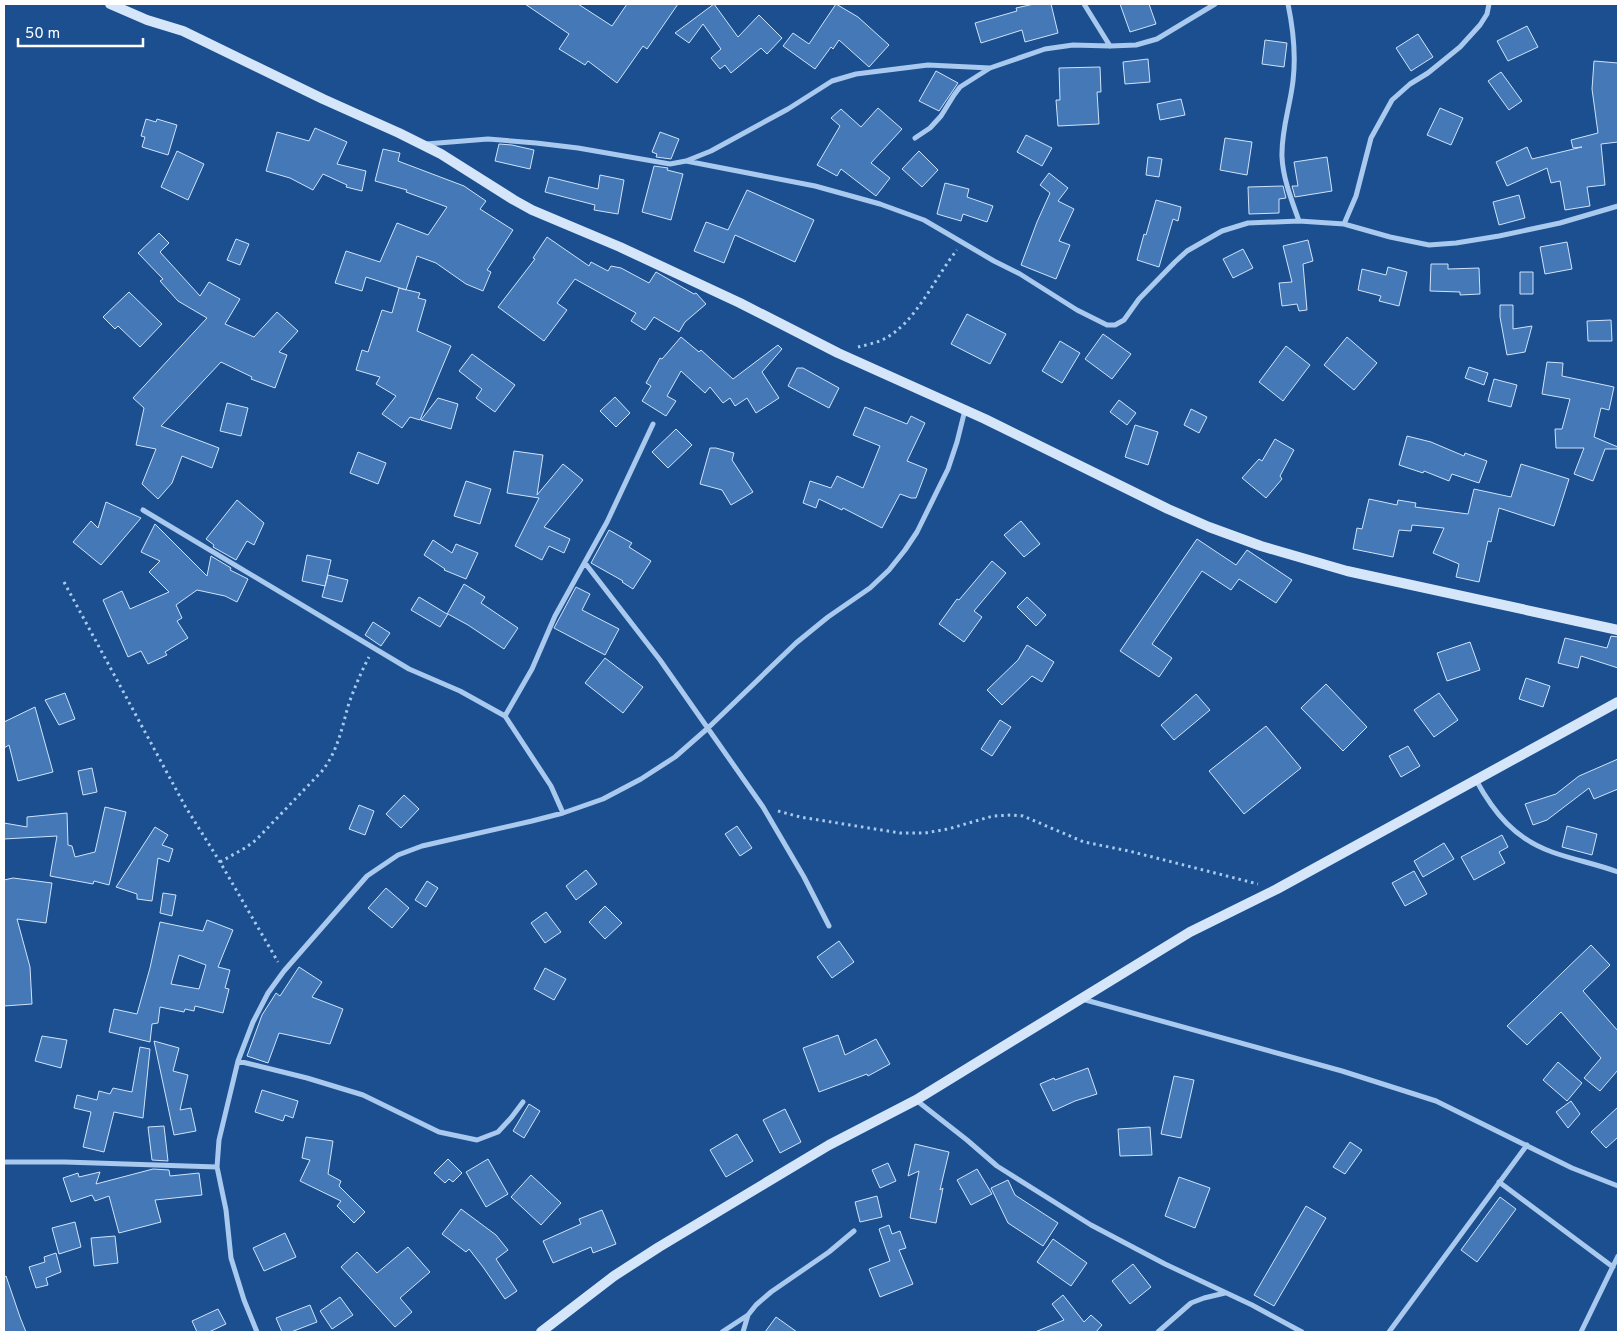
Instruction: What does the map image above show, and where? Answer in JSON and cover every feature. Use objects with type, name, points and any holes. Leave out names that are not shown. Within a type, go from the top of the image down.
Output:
[{"type":"street","points":[[110,4],[147,20],[184,31],[441,154],[532,210],[620,247],[740,303],[838,353],[965,410],[1209,527],[1261,546],[1347,571],[1618,630]]},
{"type":"street","points":[[1084,4],[1110,46]]},
{"type":"street","points":[[915,138],[930,128],[941,116],[960,87],[990,68],[1045,49],[1073,45],[1136,45],[1158,40],[1189,18],[1215,4]]},
{"type":"street","points":[[1288,4],[1291,21],[1294,79],[1282,133],[1282,159],[1299,221]]},
{"type":"street","points":[[1344,224],[1356,196],[1371,138],[1392,100],[1410,84],[1428,73],[1460,47],[1480,25],[1487,14],[1489,4]]},
{"type":"street","points":[[420,144],[488,139],[578,148],[670,164],[686,161],[711,151],[788,110],[832,81],[856,74],[928,65],[990,68]]},
{"type":"street","points":[[686,161],[815,186],[880,204],[924,220],[1020,274],[1095,320],[1107,325],[1116,325],[1124,320],[1139,299],[1187,251],[1222,231],[1248,222],[1299,221],[1344,224],[1390,237],[1429,245],[1499,236],[1560,223],[1618,206]]},
{"type":"street","points":[[257,1332],[244,1300],[231,1258],[226,1210],[217,1167],[219,1140],[238,1060],[253,1022],[268,993],[284,971],[367,876],[398,855],[422,846],[563,813],[603,799],[641,779],[675,757],[708,728],[796,643],[828,617],[870,588],[889,570],[916,532],[948,469],[965,410]]},
{"type":"street","points":[[504,716],[532,669],[555,616],[607,522],[653,424]]},
{"type":"street","points":[[143,510],[409,669],[460,691],[504,716],[551,786],[563,813]]},
{"type":"street","points":[[585,563],[660,660],[763,807],[804,877],[829,926]]},
{"type":"street","points":[[542,1332],[614,1276],[659,1247],[828,1145],[916,1100],[1190,932],[1277,889],[1618,702]]},
{"type":"street","points":[[1476,780],[1490,804],[1516,832],[1528,841],[1552,852],[1618,872]]},
{"type":"street","points":[[1081,999],[1322,1066],[1436,1101],[1572,1168],[1618,1186]]},
{"type":"street","points":[[238,1060],[363,1095],[439,1132],[477,1140],[498,1132],[522,1102]]},
{"type":"street","points":[[916,1100],[997,1166],[1091,1225],[1302,1332]]},
{"type":"street","points":[[1389,1332],[1527,1145]]},
{"type":"street","points":[[4,1162],[217,1167]]},
{"type":"street","points":[[1499,1182],[1613,1267]]},
{"type":"street","points":[[722,1332],[748,1315],[771,1292],[829,1252],[854,1231]]},
{"type":"street","points":[[1581,1332],[1618,1256]]},
{"type":"street","points":[[1158,1332],[1191,1303],[1226,1293]]},
{"type":"street","points":[[743,1332],[748,1315]]},
{"type":"path","points":[[838,353],[872,344],[891,334],[926,296],[962,243]]},
{"type":"path","points":[[64,582],[185,806],[284,971]]},
{"type":"path","points":[[220,862],[256,840],[330,762],[336,749],[357,680],[374,648]]},
{"type":"path","points":[[763,807],[800,817],[900,833],[925,833],[948,829],[993,816],[1023,816],[1084,842],[1129,851],[1277,889]]},
{"type":"building","points":[[525,4],[578,4],[612,26],[627,4],[678,4],[647,49],[643,46],[617,83],[588,61],[585,65],[559,49],[569,34]]},
{"type":"building","points":[[714,4],[738,37],[759,15],[782,38],[767,54],[761,48],[731,73],[725,65],[720,69],[711,58],[721,49],[703,24],[689,43],[675,33]]},
{"type":"building","points":[[836,4],[858,17],[889,45],[869,67],[839,40],[833,49],[831,47],[815,69],[783,46],[793,33],[809,44]]},
{"type":"building","points":[[1034,4],[1051,4],[1058,33],[1025,42],[1022,30],[981,43],[975,23],[1017,11],[1016,8]]},
{"type":"building","points":[[1120,4],[1149,4],[1156,24],[1130,32]]},
{"type":"building","points":[[1527,26],[1538,47],[1508,61],[1497,41]]},
{"type":"building","points":[[1418,34],[1433,57],[1411,71],[1396,48]]},
{"type":"building","points":[[1265,40],[1287,43],[1284,67],[1262,64]]},
{"type":"building","points":[[1148,59],[1150,82],[1125,84],[1123,62]]},
{"type":"building","points":[[1594,61],[1618,63],[1618,142],[1601,144],[1605,185],[1587,187],[1590,206],[1565,210],[1560,181],[1551,183],[1547,168],[1507,186],[1496,162],[1527,147],[1532,159],[1582,147],[1573,148],[1571,140],[1598,133],[1592,89]]},
{"type":"building","points":[[1100,67],[1101,92],[1097,92],[1099,124],[1058,126],[1056,100],[1060,100],[1059,68]]},
{"type":"building","points":[[936,71],[958,83],[939,111],[919,101]]},
{"type":"building","points":[[1501,72],[1522,101],[1509,110],[1488,81]]},
{"type":"building","points":[[1181,99],[1185,115],[1160,120],[1157,104]]},
{"type":"building","points":[[878,108],[902,129],[871,163],[890,178],[876,196],[841,169],[837,176],[817,165],[840,126],[831,118],[841,109],[861,127]]},
{"type":"building","points":[[1440,108],[1463,118],[1451,145],[1427,135]]},
{"type":"building","points":[[146,119],[156,122],[157,119],[177,125],[168,155],[142,147],[145,137],[141,136]]},
{"type":"building","points":[[315,128],[347,142],[337,164],[366,171],[362,191],[346,187],[347,185],[323,174],[313,190],[290,178],[266,171],[277,132],[309,141]]},
{"type":"building","points":[[660,132],[679,139],[671,159],[656,157],[657,154],[652,152]]},
{"type":"building","points":[[1026,135],[1052,148],[1042,166],[1017,152]]},
{"type":"building","points":[[1225,138],[1252,142],[1247,175],[1220,170]]},
{"type":"building","points":[[499,144],[534,150],[530,169],[495,161]]},
{"type":"building","points":[[383,149],[400,153],[398,161],[464,186],[486,201],[480,209],[513,230],[487,270],[491,272],[483,291],[466,284],[436,263],[417,256],[406,290],[366,277],[362,291],[335,283],[346,251],[380,262],[397,223],[428,235],[447,207],[406,192],[407,190],[375,181]]},
{"type":"building","points":[[177,151],[204,164],[188,200],[161,187]]},
{"type":"building","points":[[919,151],[938,170],[922,187],[902,169]]},
{"type":"building","points":[[1148,157],[1162,159],[1159,177],[1146,175]]},
{"type":"building","points":[[1327,157],[1332,191],[1295,197],[1292,186],[1298,186],[1294,162]]},
{"type":"building","points":[[654,166],[668,168],[667,170],[683,174],[671,220],[642,212]]},
{"type":"building","points":[[1049,173],[1068,188],[1058,201],[1074,209],[1059,241],[1070,245],[1056,279],[1021,265],[1050,193],[1040,185]]},
{"type":"building","points":[[600,175],[624,180],[618,214],[594,210],[595,205],[545,192],[549,177],[598,189]]},
{"type":"building","points":[[945,183],[969,189],[967,197],[993,206],[987,222],[963,214],[961,221],[937,214]]},
{"type":"building","points":[[1283,186],[1286,198],[1279,199],[1279,213],[1249,214],[1248,187]]},
{"type":"building","points":[[747,190],[814,220],[795,262],[735,235],[724,263],[694,251],[706,222],[728,230]]},
{"type":"building","points":[[1519,195],[1525,218],[1499,225],[1493,202]]},
{"type":"building","points":[[1156,200],[1181,207],[1178,221],[1173,219],[1159,267],[1137,260]]},
{"type":"building","points":[[159,233],[169,243],[160,252],[200,296],[209,282],[240,299],[225,324],[254,337],[277,312],[298,331],[279,352],[287,355],[275,388],[251,379],[252,377],[221,362],[161,426],[219,448],[212,468],[182,456],[172,483],[158,499],[142,484],[156,449],[136,445],[144,408],[133,398],[207,318],[178,301],[160,281],[163,279],[138,253]]},
{"type":"building","points":[[547,237],[589,266],[591,262],[608,271],[611,266],[621,268],[649,283],[656,272],[694,294],[696,293],[706,304],[685,322],[679,332],[654,317],[645,330],[631,321],[636,313],[575,279],[557,303],[567,310],[544,341],[498,307],[535,259],[533,258]]},
{"type":"building","points":[[236,239],[249,244],[240,265],[227,260]]},
{"type":"building","points":[[1308,240],[1313,261],[1303,264],[1307,310],[1299,311],[1297,304],[1282,306],[1279,283],[1292,282],[1283,246]]},
{"type":"building","points":[[1567,242],[1572,269],[1545,274],[1540,247]]},
{"type":"building","points":[[1243,249],[1253,268],[1233,278],[1223,259]]},
{"type":"building","points":[[1431,264],[1448,264],[1448,269],[1479,268],[1480,294],[1460,295],[1460,292],[1430,291]]},
{"type":"building","points":[[1388,267],[1407,272],[1399,306],[1379,301],[1381,296],[1358,290],[1362,269],[1386,275]]},
{"type":"building","points":[[1520,272],[1533,272],[1533,294],[1520,294]]},
{"type":"building","points":[[399,288],[420,293],[418,298],[426,300],[417,331],[451,346],[420,420],[410,417],[402,428],[382,414],[396,396],[376,384],[380,377],[356,370],[362,350],[368,352],[382,310],[392,313]]},
{"type":"building","points":[[129,292],[162,324],[140,347],[118,326],[115,329],[103,317]]},
{"type":"building","points":[[1500,305],[1513,305],[1513,329],[1532,326],[1525,352],[1507,355],[1500,317]]},
{"type":"building","points":[[967,314],[1006,334],[990,364],[951,344]]},
{"type":"building","points":[[1611,320],[1612,341],[1588,341],[1587,321]]},
{"type":"building","points":[[1103,334],[1131,354],[1112,379],[1085,359]]},
{"type":"building","points":[[681,337],[699,352],[701,350],[733,379],[778,345],[782,349],[762,372],[779,398],[756,413],[747,398],[735,406],[730,398],[723,403],[710,387],[705,393],[681,371],[667,396],[676,401],[666,416],[642,401],[651,386],[646,383],[660,358],[662,359]]},
{"type":"building","points":[[1347,337],[1377,363],[1354,390],[1324,365]]},
{"type":"building","points":[[1060,341],[1080,353],[1062,383],[1042,371]]},
{"type":"building","points":[[1286,346],[1310,365],[1283,401],[1259,382]]},
{"type":"building","points":[[472,354],[515,385],[495,412],[476,398],[482,389],[459,371]]},
{"type":"building","points":[[1547,362],[1563,363],[1562,376],[1614,387],[1609,410],[1601,408],[1594,437],[1618,447],[1618,449],[1605,449],[1593,481],[1574,474],[1584,448],[1556,448],[1555,429],[1562,429],[1570,399],[1542,394]]},
{"type":"building","points":[[1469,367],[1488,373],[1484,385],[1465,378]]},
{"type":"building","points":[[797,368],[803,368],[839,388],[829,408],[788,386]]},
{"type":"building","points":[[1494,379],[1517,385],[1511,407],[1488,401]]},
{"type":"building","points":[[615,397],[630,413],[616,427],[600,411]]},
{"type":"building","points":[[438,398],[458,404],[451,429],[421,420]]},
{"type":"building","points":[[1119,400],[1136,413],[1127,425],[1110,412]]},
{"type":"building","points":[[227,403],[248,408],[241,436],[220,431]]},
{"type":"building","points":[[865,407],[907,424],[911,416],[925,423],[907,461],[927,469],[916,498],[900,494],[882,528],[843,508],[842,510],[819,499],[816,508],[803,503],[810,481],[831,488],[837,476],[863,488],[880,446],[853,435]]},
{"type":"building","points":[[1191,409],[1207,417],[1199,433],[1184,425]]},
{"type":"building","points":[[1135,425],[1158,432],[1148,465],[1125,457]]},
{"type":"building","points":[[676,429],[692,445],[668,468],[652,452]]},
{"type":"building","points":[[1407,436],[1431,442],[1464,456],[1465,453],[1487,461],[1479,483],[1452,474],[1449,481],[1424,471],[1423,473],[1399,465]]},
{"type":"building","points":[[1275,439],[1294,450],[1280,476],[1282,479],[1266,498],[1242,478],[1259,459],[1262,461]]},
{"type":"building","points":[[710,448],[734,453],[732,460],[753,492],[731,505],[722,490],[700,484]]},
{"type":"building","points":[[514,451],[543,455],[537,495],[563,464],[583,480],[544,527],[570,539],[564,553],[549,546],[542,560],[515,546],[539,498],[507,493]]},
{"type":"building","points":[[358,452],[386,463],[378,484],[350,473]]},
{"type":"building","points":[[1521,464],[1569,479],[1554,526],[1499,508],[1491,542],[1488,541],[1479,582],[1456,577],[1459,564],[1433,553],[1444,528],[1412,525],[1411,531],[1399,530],[1393,557],[1353,549],[1357,528],[1362,529],[1369,499],[1397,505],[1398,500],[1416,503],[1415,507],[1468,514],[1474,489],[1511,497]]},
{"type":"building","points":[[466,481],[491,489],[480,524],[454,516]]},
{"type":"building","points":[[237,500],[264,523],[254,545],[247,541],[236,560],[213,547],[214,545],[206,539]]},
{"type":"building","points":[[106,502],[141,518],[101,565],[73,542],[91,521],[98,528]]},
{"type":"building","points":[[1021,521],[1040,544],[1024,557],[1004,535]]},
{"type":"building","points":[[155,524],[207,576],[211,556],[231,568],[230,570],[248,579],[237,602],[225,596],[197,590],[176,605],[182,618],[177,621],[188,638],[165,652],[167,655],[148,664],[141,651],[128,657],[103,600],[122,591],[130,609],[169,592],[149,572],[160,561],[141,552]]},
{"type":"building","points":[[609,530],[632,543],[629,547],[651,561],[633,589],[623,581],[591,563]]},
{"type":"building","points":[[1197,539],[1236,565],[1247,550],[1292,580],[1276,603],[1239,579],[1231,590],[1202,571],[1152,644],[1172,658],[1159,677],[1120,651]]},
{"type":"building","points":[[433,540],[452,553],[456,544],[478,553],[466,579],[444,570],[424,555]]},
{"type":"building","points":[[307,555],[331,560],[325,586],[302,581]]},
{"type":"building","points":[[992,561],[1006,573],[974,611],[982,617],[964,642],[939,624],[957,599],[959,600]]},
{"type":"building","points":[[328,575],[348,580],[342,602],[322,597]]},
{"type":"building","points":[[464,584],[485,597],[481,603],[518,628],[504,649],[448,614],[440,627],[411,610],[419,597],[447,614]]},
{"type":"building","points":[[576,587],[590,594],[582,610],[619,629],[605,655],[554,628]]},
{"type":"building","points":[[1027,597],[1046,615],[1036,626],[1017,607]]},
{"type":"building","points":[[373,622],[390,633],[381,646],[365,635]]},
{"type":"building","points":[[1611,636],[1618,637],[1618,668],[1581,656],[1578,668],[1558,663],[1565,638],[1607,648]]},
{"type":"building","points":[[1470,642],[1480,670],[1447,681],[1437,653]]},
{"type":"building","points":[[1027,645],[1054,662],[1042,682],[1032,676],[1002,705],[987,690],[1018,660]]},
{"type":"building","points":[[605,658],[643,687],[623,713],[585,683]]},
{"type":"building","points":[[1526,678],[1550,686],[1543,707],[1519,699]]},
{"type":"building","points":[[1326,684],[1367,727],[1343,751],[1301,708]]},
{"type":"building","points":[[65,693],[75,719],[59,725],[45,700]]},
{"type":"building","points":[[1439,693],[1458,720],[1434,737],[1414,710]]},
{"type":"building","points":[[1196,694],[1210,710],[1174,740],[1161,725]]},
{"type":"building","points":[[35,707],[53,772],[18,781],[9,745],[4,748],[4,722]]},
{"type":"building","points":[[1000,720],[1011,727],[992,756],[981,749]]},
{"type":"building","points":[[1266,726],[1301,768],[1244,814],[1209,771]]},
{"type":"building","points":[[1408,746],[1420,766],[1401,777],[1389,756]]},
{"type":"building","points":[[1618,759],[1618,789],[1594,799],[1589,788],[1547,820],[1533,825],[1525,804],[1556,794],[1579,776]]},
{"type":"building","points":[[92,768],[97,792],[83,795],[78,771]]},
{"type":"building","points":[[404,795],[419,809],[401,828],[386,814]]},
{"type":"building","points":[[359,805],[374,811],[365,835],[349,829]]},
{"type":"building","points":[[105,807],[126,812],[109,885],[94,881],[93,884],[50,876],[57,836],[4,839],[4,823],[27,827],[27,817],[67,813],[68,845],[72,846],[75,857],[95,852]]},
{"type":"building","points":[[737,826],[752,848],[740,856],[725,834]]},
{"type":"building","points":[[1567,826],[1597,834],[1592,855],[1562,847]]},
{"type":"building","points":[[155,827],[168,835],[162,845],[173,849],[169,862],[158,858],[152,901],[137,899],[137,894],[116,887]]},
{"type":"building","points":[[1502,835],[1508,847],[1499,852],[1505,863],[1474,880],[1461,857]]},
{"type":"building","points":[[1444,843],[1454,859],[1423,877],[1414,861]]},
{"type":"building","points":[[586,870],[597,884],[576,900],[566,886]]},
{"type":"building","points":[[1414,871],[1427,894],[1405,906],[1392,883]]},
{"type":"building","points":[[13,878],[52,883],[46,923],[17,919],[30,967],[32,1004],[4,1006],[4,880]]},
{"type":"building","points":[[427,881],[438,888],[426,907],[415,900]]},
{"type":"building","points":[[386,888],[409,908],[392,928],[368,908]]},
{"type":"building","points":[[163,893],[176,895],[172,916],[160,913]]},
{"type":"building","points":[[605,906],[622,923],[605,939],[589,922]]},
{"type":"building","points":[[546,912],[561,932],[545,943],[531,923]]},
{"type":"building","points":[[207,920],[233,930],[218,967],[230,970],[225,988],[229,989],[223,1013],[195,1006],[194,1011],[185,1009],[184,1012],[160,1007],[158,1023],[152,1024],[150,1042],[109,1032],[114,1009],[137,1014],[160,922],[203,931]],"holes":[[[179,955],[206,965],[199,989],[171,984]]]},
{"type":"building","points":[[839,941],[854,962],[832,978],[817,957]]},
{"type":"building","points":[[1591,945],[1610,965],[1583,991],[1618,1031],[1618,1070],[1600,1091],[1584,1078],[1601,1058],[1561,1012],[1527,1045],[1507,1026]]},
{"type":"building","points":[[299,967],[322,982],[312,997],[343,1009],[330,1044],[279,1033],[268,1063],[247,1056],[262,1015],[276,993],[280,996]]},
{"type":"building","points":[[545,968],[566,979],[554,1000],[534,989]]},
{"type":"building","points":[[838,1035],[845,1055],[876,1039],[890,1064],[868,1076],[867,1074],[819,1092],[803,1048]]},
{"type":"building","points":[[42,1036],[67,1040],[61,1068],[35,1061]]},
{"type":"building","points":[[154,1041],[179,1048],[173,1071],[188,1075],[180,1110],[191,1108],[196,1131],[174,1135]]},
{"type":"building","points":[[140,1047],[150,1049],[143,1118],[114,1112],[104,1152],[83,1147],[91,1112],[74,1108],[77,1095],[97,1100],[99,1091],[110,1094],[113,1088],[132,1092]]},
{"type":"building","points":[[1558,1062],[1582,1083],[1567,1101],[1543,1080]]},
{"type":"building","points":[[1088,1068],[1097,1094],[1053,1111],[1040,1084]]},
{"type":"building","points":[[1174,1076],[1194,1080],[1181,1138],[1161,1134]]},
{"type":"building","points":[[262,1090],[298,1101],[293,1118],[285,1115],[283,1121],[255,1112]]},
{"type":"building","points":[[1571,1101],[1580,1114],[1568,1128],[1556,1112]]},
{"type":"building","points":[[529,1104],[540,1111],[524,1138],[513,1131]]},
{"type":"building","points":[[1618,1107],[1618,1137],[1606,1148],[1591,1132]]},
{"type":"building","points":[[785,1109],[801,1142],[780,1153],[763,1120]]},
{"type":"building","points":[[164,1126],[168,1161],[152,1160],[148,1127]]},
{"type":"building","points":[[1150,1127],[1152,1155],[1120,1156],[1118,1129]]},
{"type":"building","points":[[737,1134],[753,1161],[726,1177],[710,1150]]},
{"type":"building","points":[[306,1137],[333,1141],[328,1174],[341,1181],[339,1186],[365,1212],[354,1223],[337,1206],[341,1201],[300,1181],[310,1160],[302,1158]]},
{"type":"building","points":[[1350,1142],[1362,1150],[1345,1174],[1333,1167]]},
{"type":"building","points":[[915,1144],[949,1152],[940,1190],[943,1188],[936,1223],[910,1218],[919,1171],[908,1176]]},
{"type":"building","points":[[448,1159],[462,1173],[453,1182],[449,1179],[445,1183],[434,1173]]},
{"type":"building","points":[[488,1159],[508,1194],[486,1207],[466,1172]]},
{"type":"building","points":[[888,1163],[896,1181],[880,1188],[872,1170]]},
{"type":"building","points":[[153,1169],[169,1170],[170,1176],[199,1173],[202,1195],[155,1200],[161,1222],[119,1233],[109,1196],[95,1201],[92,1195],[71,1202],[63,1178],[78,1173],[79,1177],[100,1172],[96,1184]]},
{"type":"building","points":[[977,1169],[992,1194],[971,1205],[957,1180]]},
{"type":"building","points":[[531,1175],[561,1203],[541,1225],[511,1197]]},
{"type":"building","points":[[1179,1177],[1210,1188],[1195,1228],[1165,1216]]},
{"type":"building","points":[[1008,1180],[1015,1195],[1058,1223],[1043,1246],[1008,1223],[991,1188]]},
{"type":"building","points":[[877,1196],[882,1217],[860,1222],[855,1202]]},
{"type":"building","points":[[1500,1197],[1516,1209],[1477,1262],[1461,1250]]},
{"type":"building","points":[[1306,1206],[1326,1218],[1274,1306],[1254,1295]]},
{"type":"building","points":[[461,1209],[496,1235],[508,1250],[496,1259],[517,1291],[505,1299],[469,1249],[466,1252],[442,1234]]},
{"type":"building","points":[[602,1210],[616,1244],[593,1253],[591,1247],[553,1263],[543,1241],[581,1224],[579,1219]]},
{"type":"building","points":[[75,1222],[81,1247],[59,1254],[52,1228]]},
{"type":"building","points":[[889,1225],[892,1234],[900,1231],[906,1248],[899,1250],[913,1284],[880,1297],[869,1269],[890,1261],[879,1229]]},
{"type":"building","points":[[285,1233],[296,1257],[264,1271],[253,1248]]},
{"type":"building","points":[[115,1236],[118,1263],[94,1266],[91,1238]]},
{"type":"building","points":[[1053,1239],[1087,1263],[1071,1286],[1037,1262]]},
{"type":"building","points":[[408,1247],[430,1272],[400,1298],[412,1312],[395,1327],[341,1267],[357,1252],[377,1273]]},
{"type":"building","points":[[56,1253],[61,1272],[46,1278],[48,1285],[36,1288],[29,1267],[45,1262],[44,1257]]},
{"type":"building","points":[[1133,1264],[1151,1287],[1130,1304],[1112,1281]]},
{"type":"building","points":[[6,1276],[26,1332],[4,1332],[4,1277]]},
{"type":"building","points":[[1063,1295],[1084,1322],[1091,1315],[1102,1325],[1096,1332],[1035,1332],[1064,1320],[1052,1304]]},
{"type":"building","points":[[340,1297],[353,1315],[332,1329],[320,1311]]},
{"type":"building","points":[[310,1305],[317,1322],[291,1332],[282,1332],[276,1318]]},
{"type":"building","points":[[218,1309],[226,1324],[209,1332],[197,1332],[192,1321]]},
{"type":"building","points":[[776,1317],[797,1332],[765,1332]]}]
